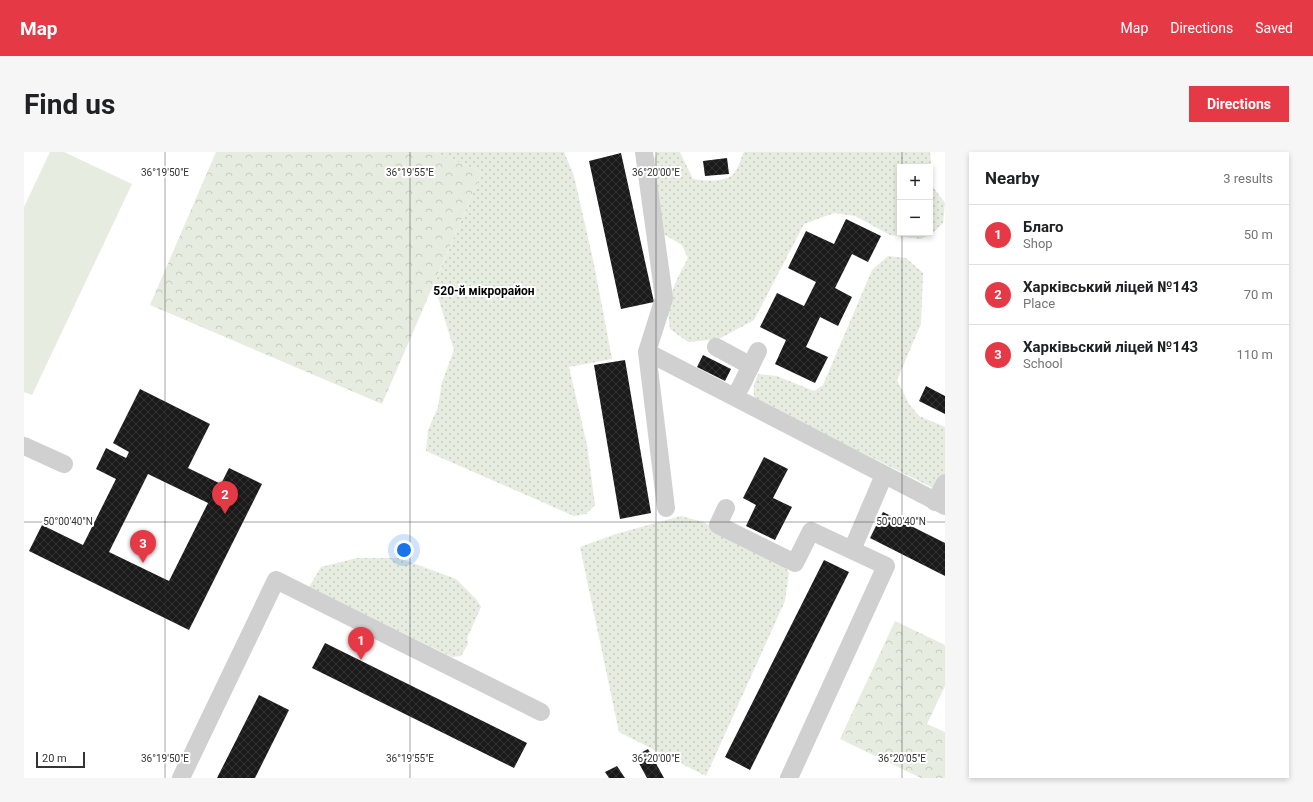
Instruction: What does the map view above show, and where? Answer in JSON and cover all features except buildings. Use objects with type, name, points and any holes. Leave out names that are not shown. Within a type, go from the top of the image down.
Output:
[{"type":"lane","points":[[644,152],[664,298],[647,352],[666,508]]},
{"type":"lane","points":[[716,347],[754,359],[734,397]]},
{"type":"lane","points":[[647,352],[940,504],[945,484]]},
{"type":"lane","points":[[24,446],[64,464]]},
{"type":"lane","points":[[852,550],[884,475]]},
{"type":"lane","points":[[726,508],[718,525],[795,563],[811,531],[886,566],[789,778]]},
{"type":"lane","points":[[181,778],[276,580],[541,712]]},
{"type":"green space","points":[[50,152],[64,152],[132,184],[32,395],[24,392],[24,207]]},
{"type":"green space","points":[[216,152],[435,152],[482,172],[382,404],[150,305]]},
{"type":"green space","points":[[435,152],[564,152],[574,176],[594,264],[612,359],[569,367],[587,445],[595,505],[586,514],[574,516],[426,451],[428,430],[438,407],[442,382],[454,350],[434,284],[482,172]]},
{"type":"green space","points":[[657,152],[680,152],[693,179],[722,180],[732,176],[744,152],[930,152],[931,164],[897,164],[897,236],[890,235],[855,216],[834,213],[804,224],[754,320],[719,339],[688,342],[670,329],[667,304],[677,279],[688,258],[682,245],[660,232],[651,167]]},
{"type":"green space","points":[[933,187],[945,203],[943,223],[934,232]]},
{"type":"green space","points":[[898,236],[927,236],[921,239]]},
{"type":"green space","points":[[888,256],[906,258],[923,273],[921,324],[897,380],[909,404],[919,416],[945,427],[945,494],[757,402],[754,395],[754,385],[758,374],[777,376],[814,391],[823,385],[872,270]]},
{"type":"green space","points":[[681,516],[703,522],[781,561],[789,573],[785,601],[706,776],[619,732],[580,547],[616,534]]},
{"type":"green space","points":[[357,558],[399,558],[456,579],[477,600],[481,607],[467,638],[468,644],[461,656],[452,657],[309,587],[321,567]]},
{"type":"green space","points":[[895,621],[945,645],[945,686],[927,724],[945,732],[945,778],[921,778],[840,739]]},
{"type":"place","name":"Харківський ліцей №143","points":[[225,514]]},
{"type":"place","name":"Харківьский ліцей №143","points":[[143,563]]},
{"type":"place","name":"Благо","points":[[361,660]]},
{"type":"district","name":"520-й мікрорайон","points":[[484,291]]}]
